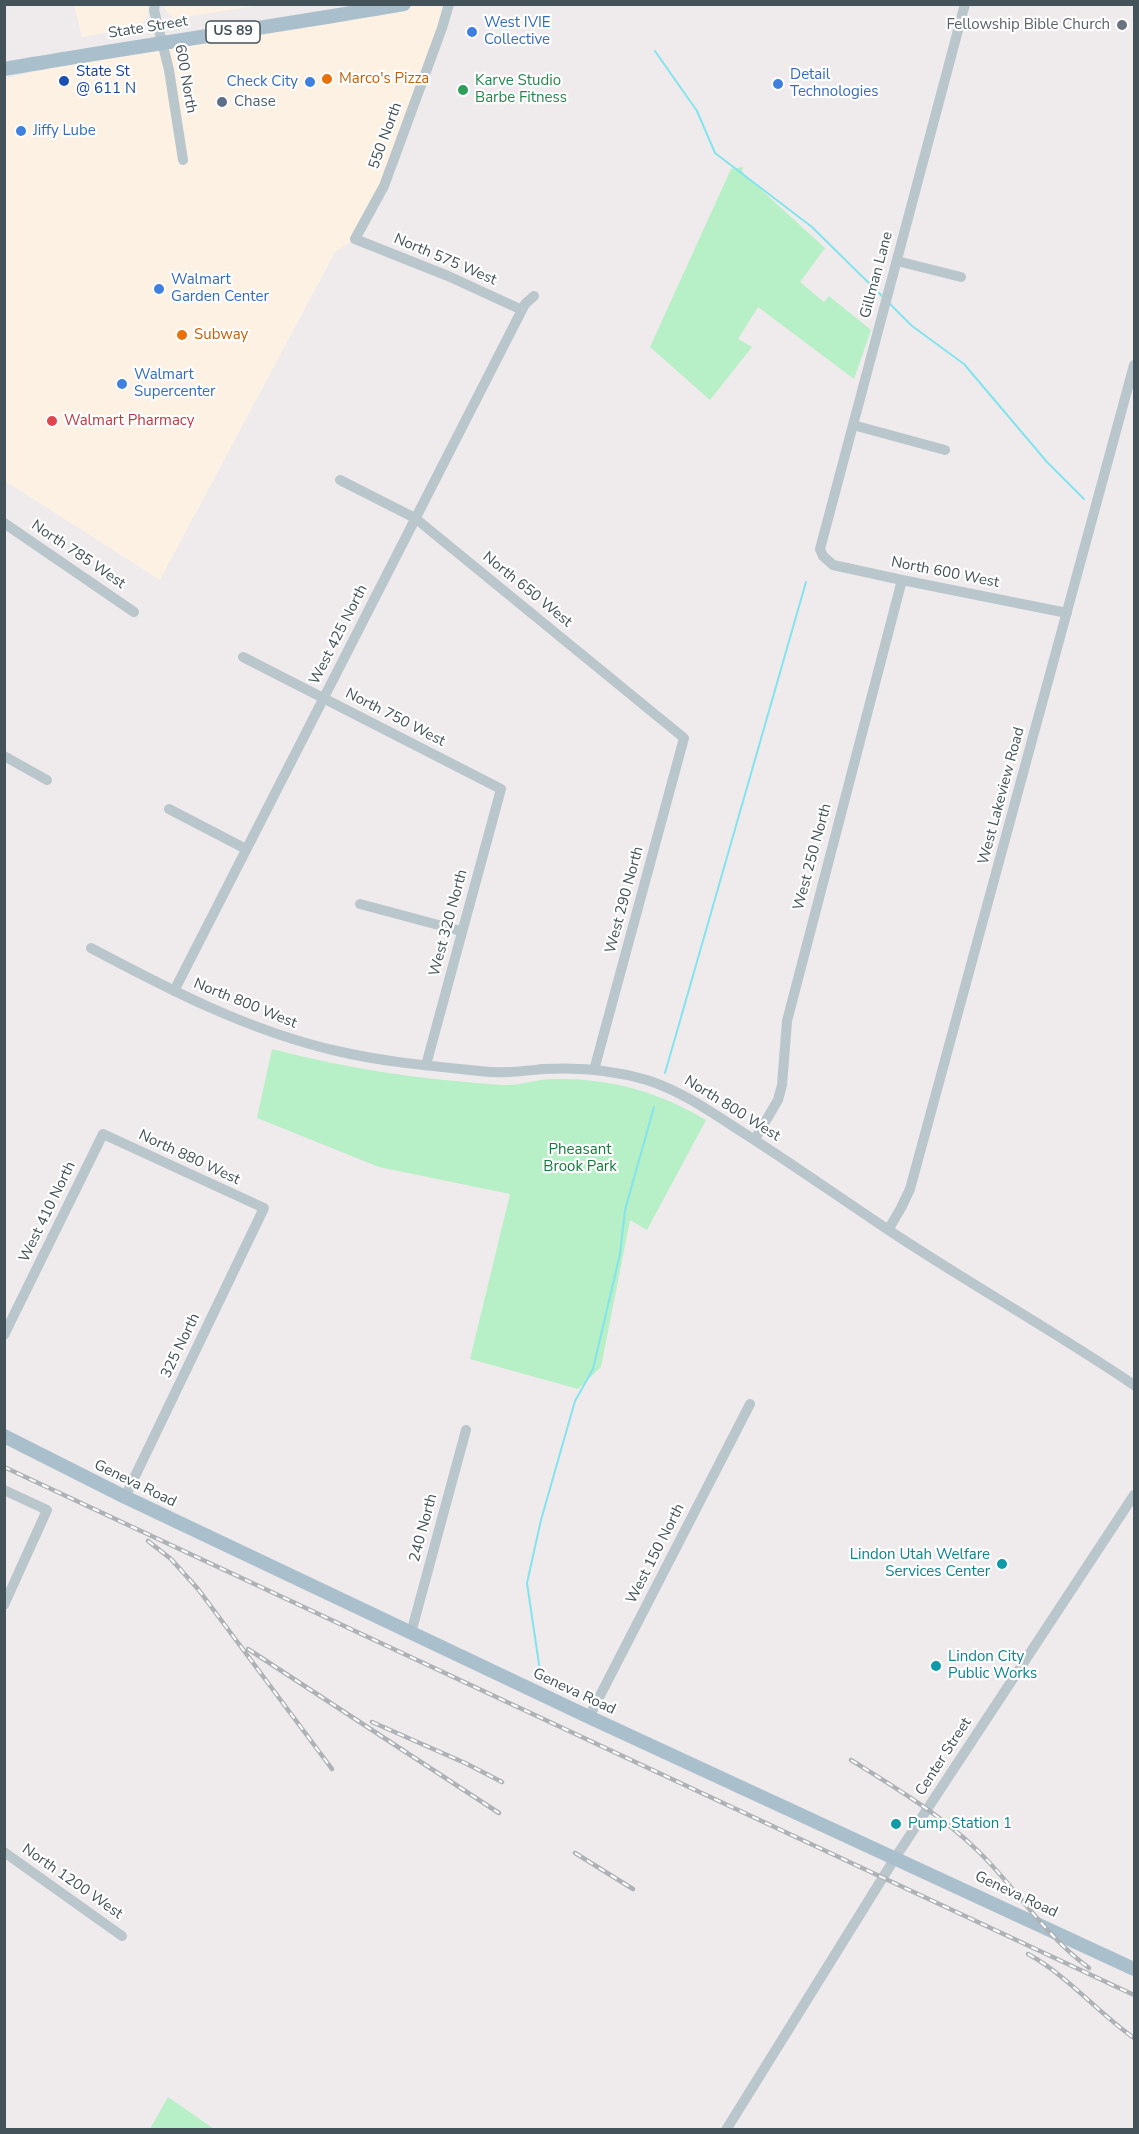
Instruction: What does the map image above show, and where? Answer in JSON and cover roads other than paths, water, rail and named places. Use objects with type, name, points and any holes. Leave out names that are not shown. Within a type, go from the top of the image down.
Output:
[{"type":"main road","name":"State Street","points":[[4,69],[163,42],[293,24],[404,4]]},
{"type":"main road","name":"Geneva Road","points":[[4,1436],[125,1497],[589,1717],[1134,1969]]},
{"type":"street","name":"600 North","points":[[155,4],[154,10],[163,42],[183,160]]},
{"type":"street","name":"550 North","points":[[355,239],[384,186],[449,4]]},
{"type":"street","name":"Gillman Lane","points":[[822,554],[820,549],[964,4]]},
{"type":"street","name":"North 575 West","points":[[355,239],[448,276],[522,310]]},
{"type":"street","points":[[897,261],[961,277]]},
{"type":"street","name":"West 425 North","points":[[174,991],[525,304],[534,296]]},
{"type":"street","name":"West Lakeview Road","points":[[888,1230],[910,1189],[1134,365]]},
{"type":"street","points":[[853,425],[945,450]]},
{"type":"street","name":"North 650 West","points":[[340,480],[415,518],[684,738]]},
{"type":"street","name":"North 785 West","points":[[4,523],[134,612]]},
{"type":"street","name":"North 600 West","points":[[822,554],[833,565],[1067,613]]},
{"type":"street","name":"West 250 North","points":[[755,1139],[778,1100],[782,1085],[789,1010],[902,580]]},
{"type":"street","name":"North 750 West","points":[[243,657],[501,789]]},
{"type":"street","name":"West 290 North","points":[[594,1070],[684,738]]},
{"type":"street","points":[[4,756],[47,780]]},
{"type":"street","name":"West 320 North","points":[[426,1065],[501,789]]},
{"type":"street","points":[[169,809],[246,849]]},
{"type":"street","points":[[360,904],[462,931]]},
{"type":"street","name":"North 800 West","points":[[92,948],[226,1016],[295,1040],[374,1059],[498,1073],[551,1069],[594,1070],[644,1079],[664,1086],[692,1100],[755,1139],[954,1273],[1134,1385]]},
{"type":"street","name":"North 880 West","points":[[103,1134],[264,1208]]},
{"type":"street","name":"West 410 North","points":[[4,1335],[103,1134]]},
{"type":"street","name":"325 North","points":[[125,1497],[264,1208]]},
{"type":"street","name":"West 150 North","points":[[589,1717],[750,1404]]},
{"type":"street","name":"240 North","points":[[411,1633],[466,1430]]},
{"type":"street","points":[[4,1490],[48,1510],[4,1605]]},
{"type":"street","name":"Center Street","points":[[726,2130],[895,1858],[1134,1495]]},
{"type":"street","name":"North 1200 West","points":[[4,1852],[122,1936]]},
{"type":"waterway","points":[[655,51],[697,111],[715,153],[812,227],[884,298]]},
{"type":"waterway","points":[[890,304],[912,326],[964,364],[1047,462],[1084,499]]},
{"type":"waterway","points":[[665,1073],[806,582]]},
{"type":"waterway","points":[[540,1671],[527,1583],[541,1520],[575,1401],[593,1369],[620,1254],[625,1210],[654,1107]]},
{"type":"railway","points":[[4,1467],[1134,1995]]},
{"type":"railway","points":[[148,1541],[171,1559],[198,1589],[332,1769]]},
{"type":"railway","points":[[248,1649],[499,1813]]},
{"type":"railway","points":[[372,1722],[502,1782]]},
{"type":"railway","points":[[851,1760],[918,1802],[964,1838],[992,1866],[1058,1941],[1089,1968]]},
{"type":"railway","points":[[575,1853],[633,1889]]},
{"type":"railway","points":[[1028,1954],[1069,1983],[1134,2038]]},
{"type":"place","name":"Fellowship Bible Church","points":[[1122,25]]},
{"type":"place","name":"West IVIE Collective","points":[[472,32]]},
{"type":"place","name":"Marco's Pizza","points":[[327,79]]},
{"type":"place","name":"State St @ 611 N","points":[[64,81]]},
{"type":"place","name":"Check City","points":[[310,82]]},
{"type":"place","name":"Detail Technologies","points":[[778,84]]},
{"type":"place","name":"Karve Studio Barbe Fitness","points":[[463,90]]},
{"type":"place","name":"Chase","points":[[222,102]]},
{"type":"place","name":"Jiffy Lube","points":[[21,131]]},
{"type":"place","name":"Walmart Garden Center","points":[[159,289]]},
{"type":"place","name":"Subway","points":[[182,335]]},
{"type":"place","name":"Walmart Supercenter","points":[[122,384]]},
{"type":"place","name":"Walmart Pharmacy","points":[[52,421]]},
{"type":"place","name":"Lindon Utah Welfare Services Center","points":[[1002,1564]]},
{"type":"place","name":"Lindon City Public Works","points":[[936,1666]]},
{"type":"place","name":"Pump Station 1","points":[[896,1824]]},
{"type":"park label","name":"Pheasant Brook Park","points":[[580,1158]]}]
